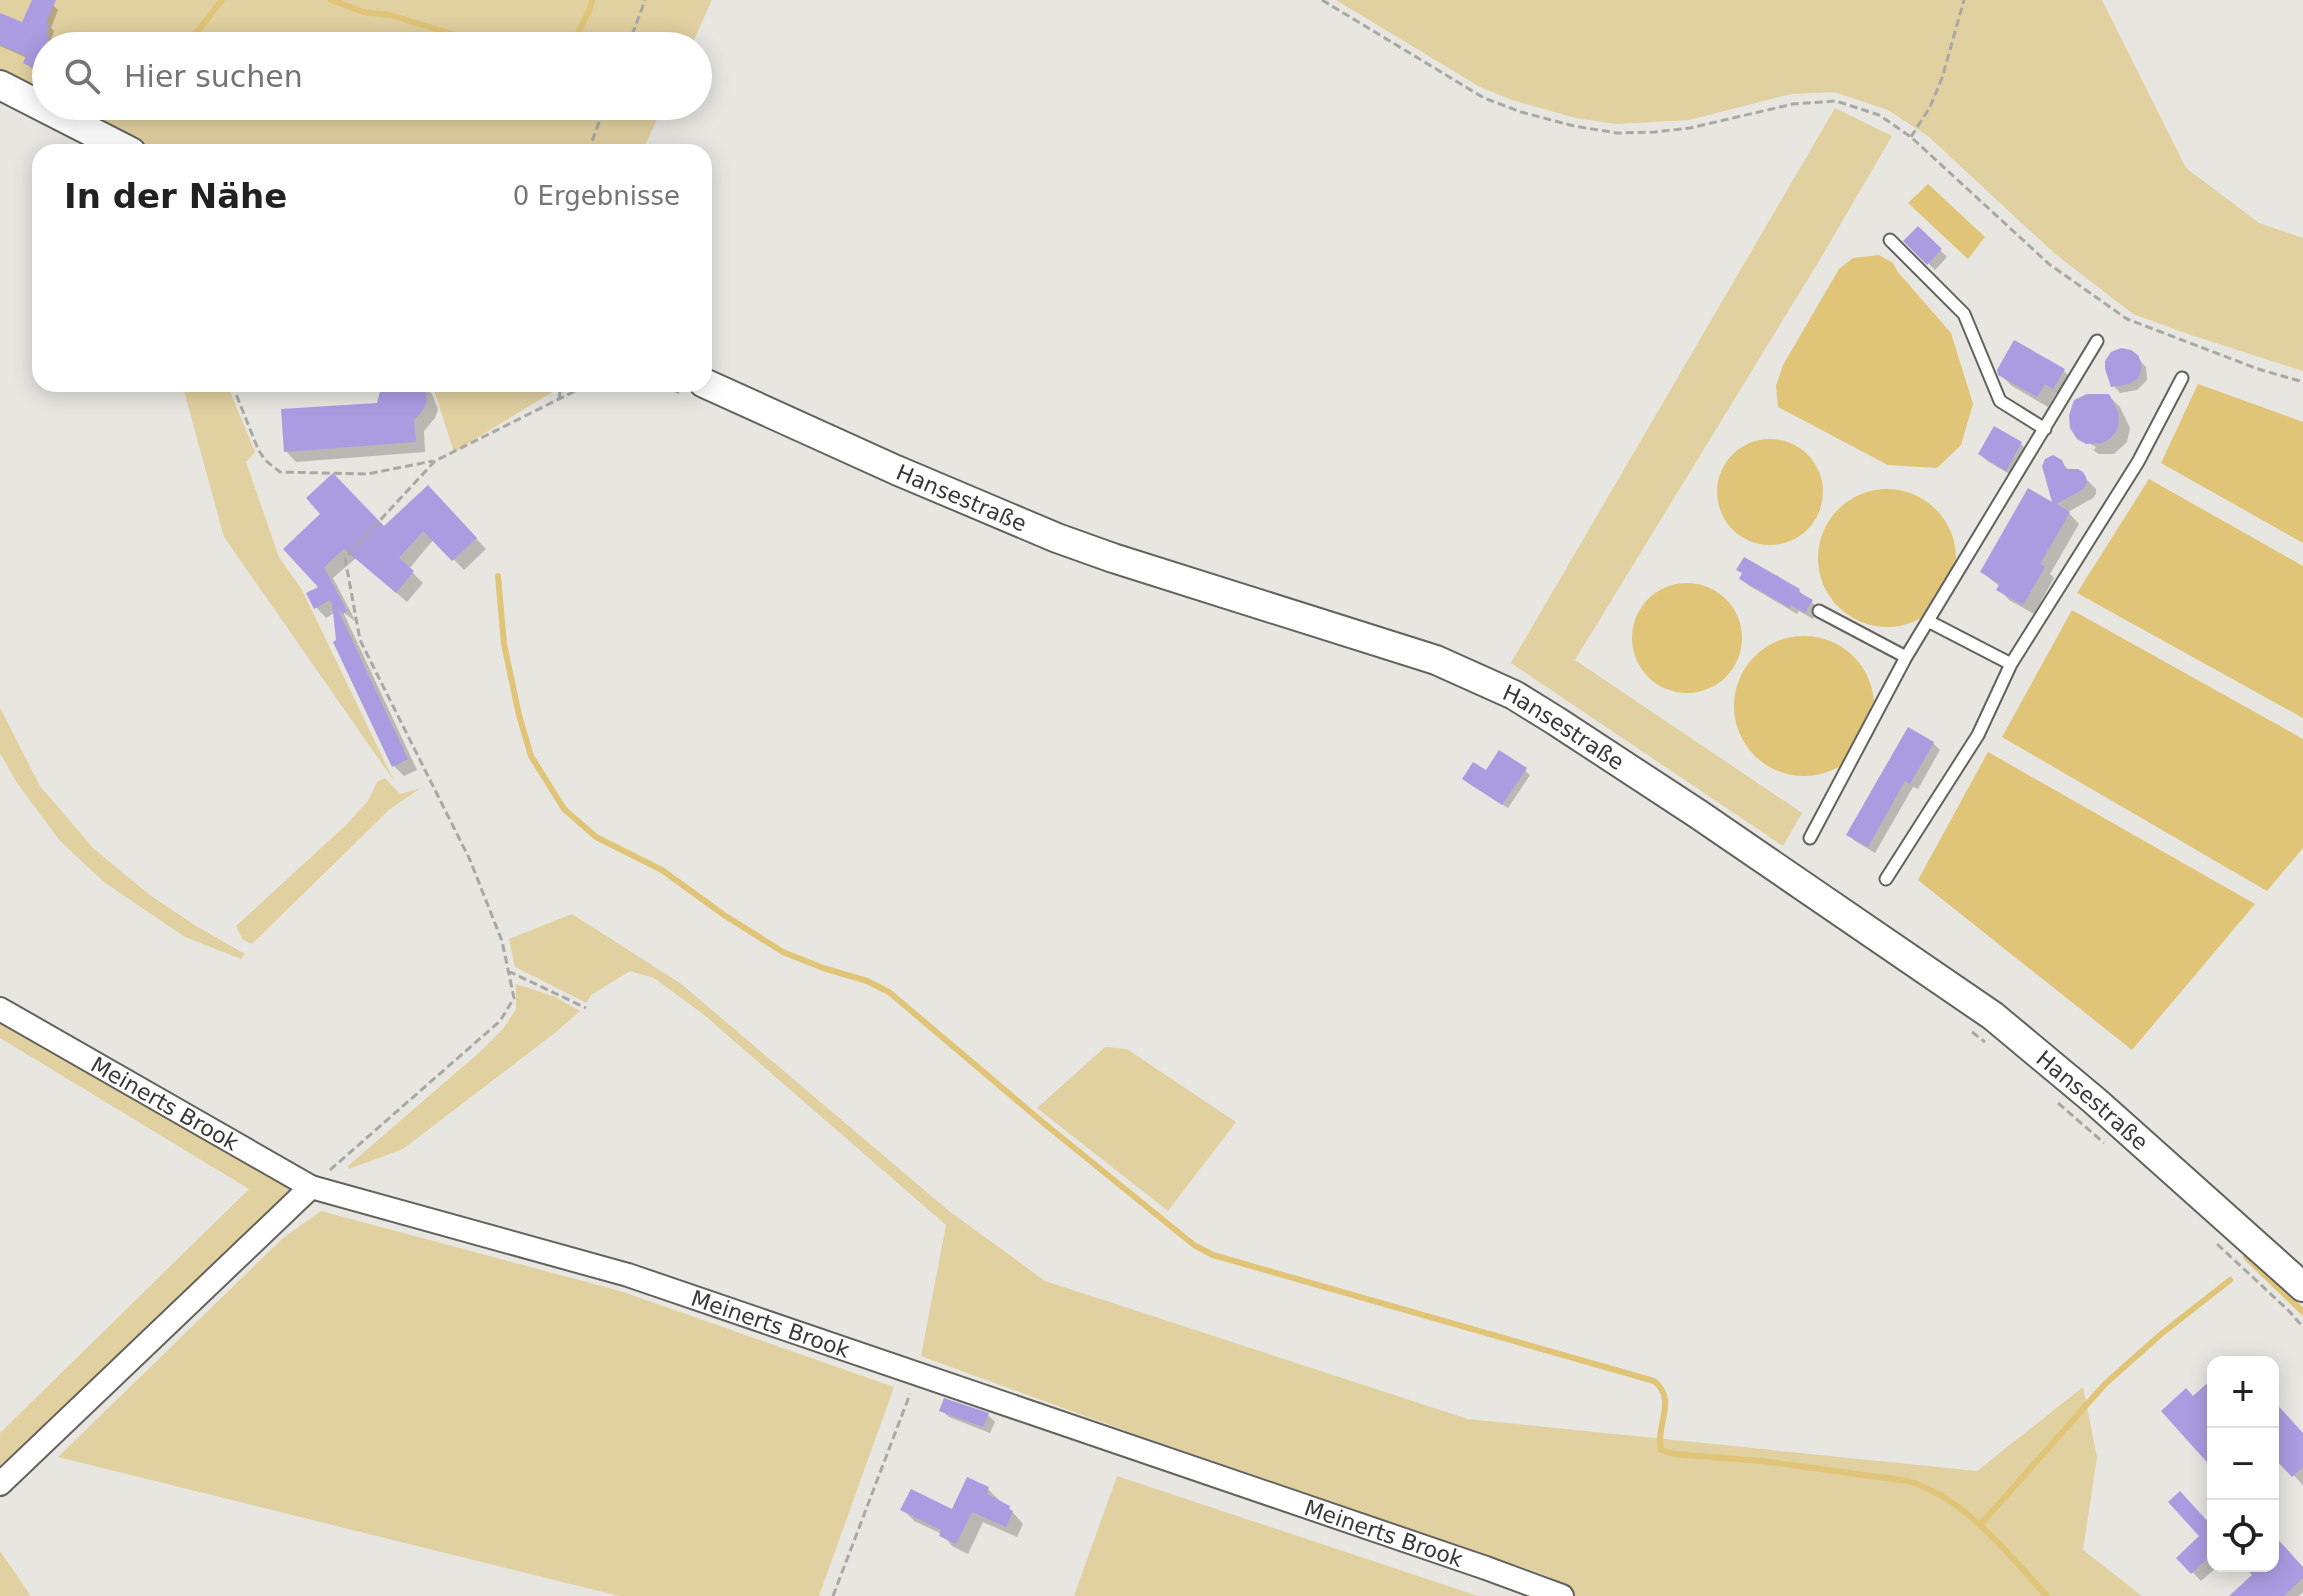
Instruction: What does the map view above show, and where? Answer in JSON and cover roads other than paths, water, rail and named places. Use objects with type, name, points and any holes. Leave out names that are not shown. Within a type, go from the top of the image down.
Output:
[{"type":"street","points":[[0,85],[32,101]]},
{"type":"street","points":[[69,120],[115,144]]},
{"type":"street","name":"Hansestraße","points":[[701,392],[1057,538],[1436,660],[1514,695],[1651,783],[1993,1016],[2106,1111],[2303,1287]]},
{"type":"street","name":"Meinerts Brook","points":[[0,1009],[311,1187],[628,1275],[1562,1596]]},
{"type":"street","points":[[0,1484],[311,1187]]},
{"type":"lane","points":[[1890,240],[1964,314],[2000,401],[2045,429]]},
{"type":"lane","points":[[1810,838],[1906,657],[2097,341]]},
{"type":"lane","points":[[1886,879],[1978,735],[2011,664],[2138,462],[2182,378]]},
{"type":"lane","points":[[1819,611],[1906,657]]},
{"type":"lane","points":[[1928,621],[2011,664]]},
{"type":"waterway","points":[[196,32],[222,0]]},
{"type":"waterway","points":[[331,0],[363,12],[390,15],[446,32]]},
{"type":"waterway","points":[[579,32],[592,0]]},
{"type":"waterway","points":[[498,576],[504,644],[519,715],[531,756],[564,809],[596,837],[662,870],[724,915],[783,952],[867,981],[889,992],[1194,1245],[1213,1255],[1654,1381],[1661,1388],[1665,1405],[1661,1450],[1908,1481],[1929,1489],[1949,1500],[1984,1529],[2047,1596]]},
{"type":"waterway","points":[[2246,1257],[2303,1312]]},
{"type":"waterway","points":[[1981,1524],[2105,1384],[2160,1335],[2230,1280]]}]
